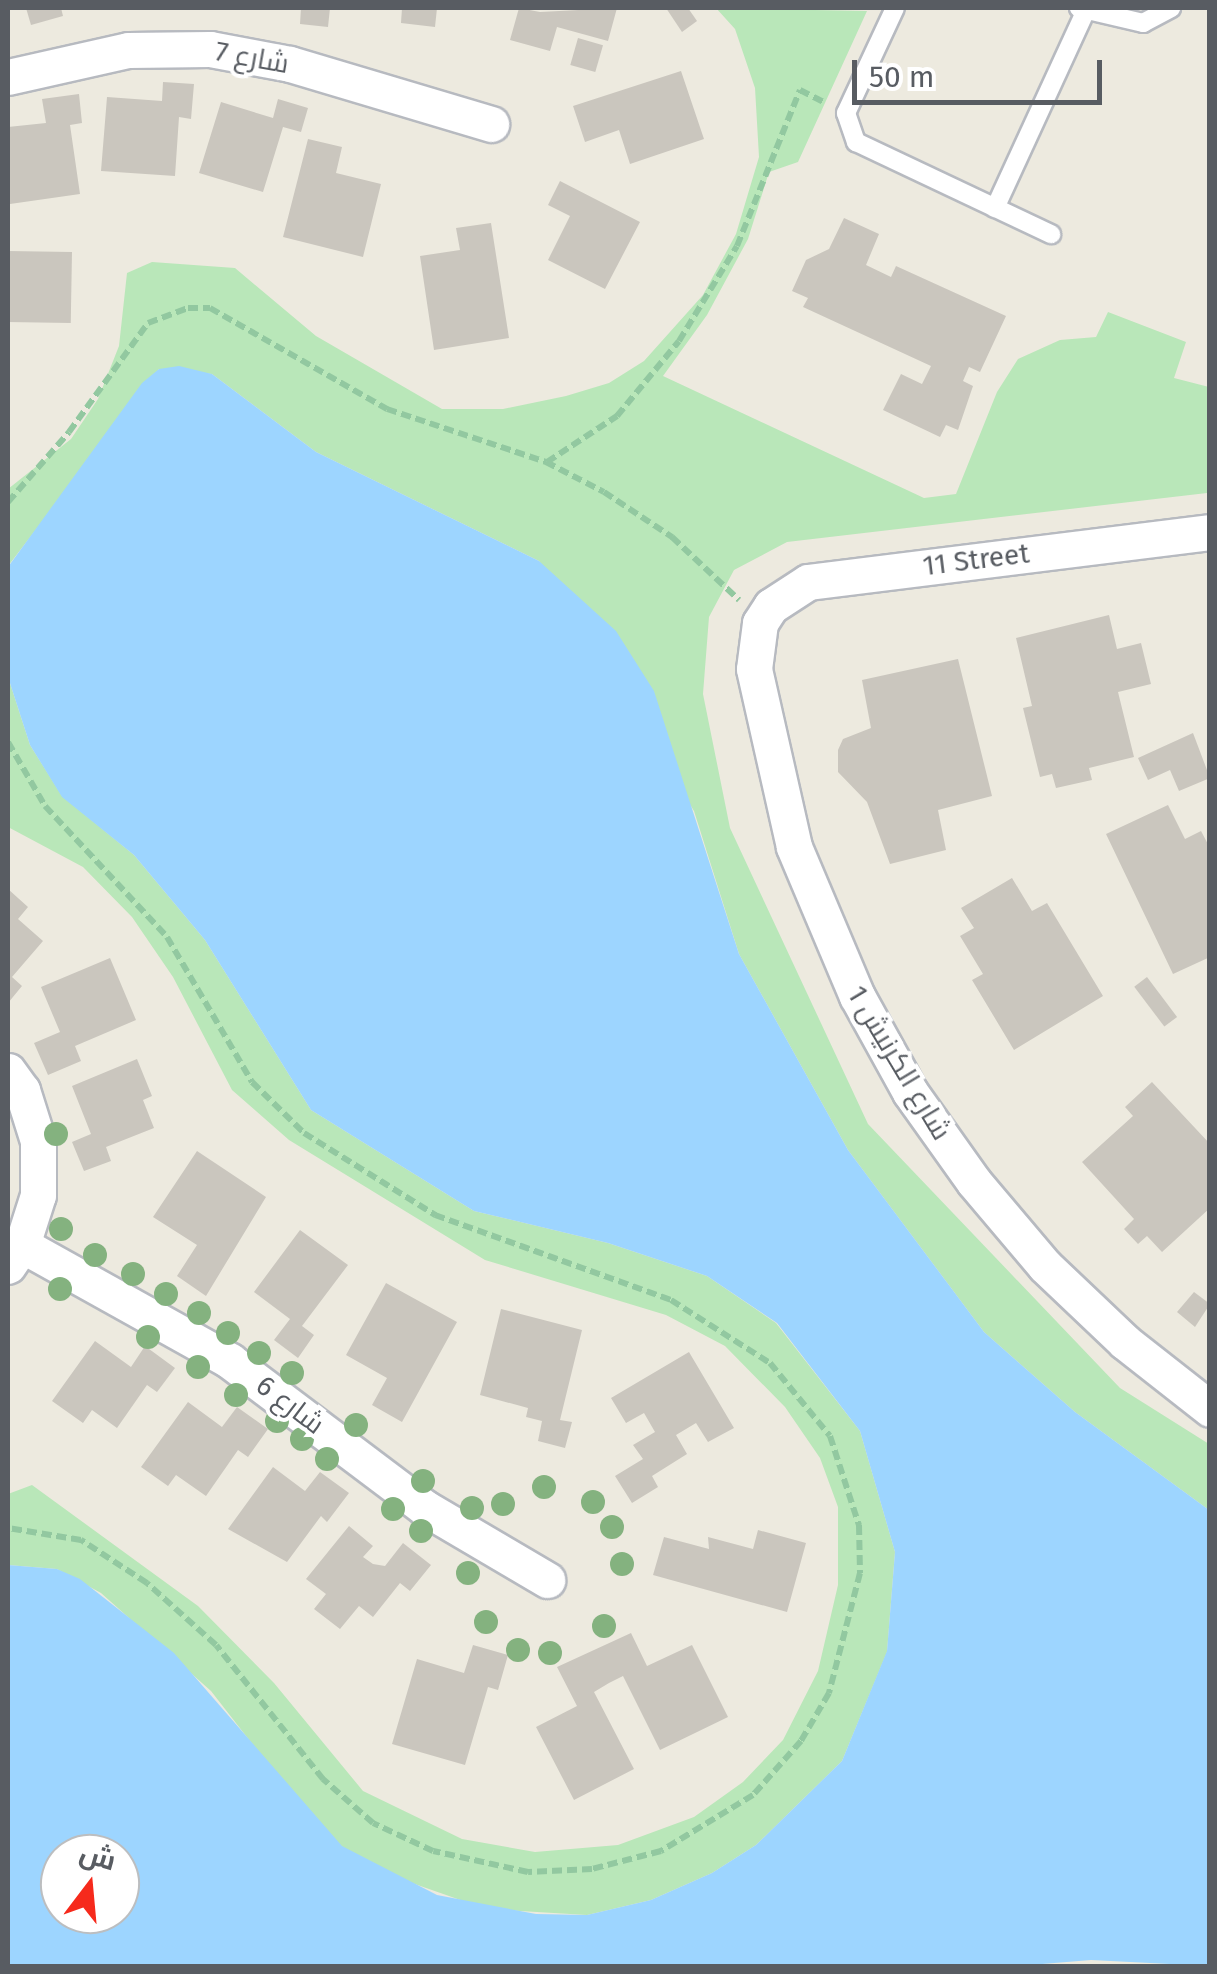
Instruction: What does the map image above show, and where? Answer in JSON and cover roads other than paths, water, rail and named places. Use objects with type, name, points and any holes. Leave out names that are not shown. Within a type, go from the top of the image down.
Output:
[{"type":"street","name":"شارع 7","points":[[8,77],[128,50],[210,49],[290,64],[491,124]]},
{"type":"street","name":"11 Street","points":[[760,624],[788,592],[829,577],[1210,532]]},
{"type":"street","name":"شارع الكرنيش 1","points":[[760,624],[754,669],[794,848],[856,996],[910,1092],[974,1182],[1045,1266],[1125,1342],[1210,1409]]},
{"type":"street","points":[[8,1071],[22,1090],[38,1141],[38,1195],[15,1256]]},
{"type":"street","name":"شارع 6","points":[[15,1256],[230,1361],[425,1508],[548,1580]]},
{"type":"lane","points":[[895,8],[846,113],[856,142],[1051,234]]},
{"type":"lane","points":[[995,208],[1082,9],[1143,23],[1171,8]]},
{"type":"water","points":[[179,366],[212,374],[316,452],[539,561],[616,631],[654,691],[739,954],[848,1150],[984,1332],[1075,1412],[1209,1510],[1209,1966],[1091,1960],[1018,1966],[8,1966],[8,1565],[57,1569],[80,1579],[174,1653],[342,1846],[437,1895],[536,1914],[587,1915],[651,1900],[712,1873],[756,1845],[842,1761],[887,1651],[895,1552],[860,1431],[777,1323],[707,1276],[608,1243],[474,1211],[311,1110],[205,940],[134,855],[62,797],[30,745],[8,677],[8,567],[142,383],[159,369]]}]
